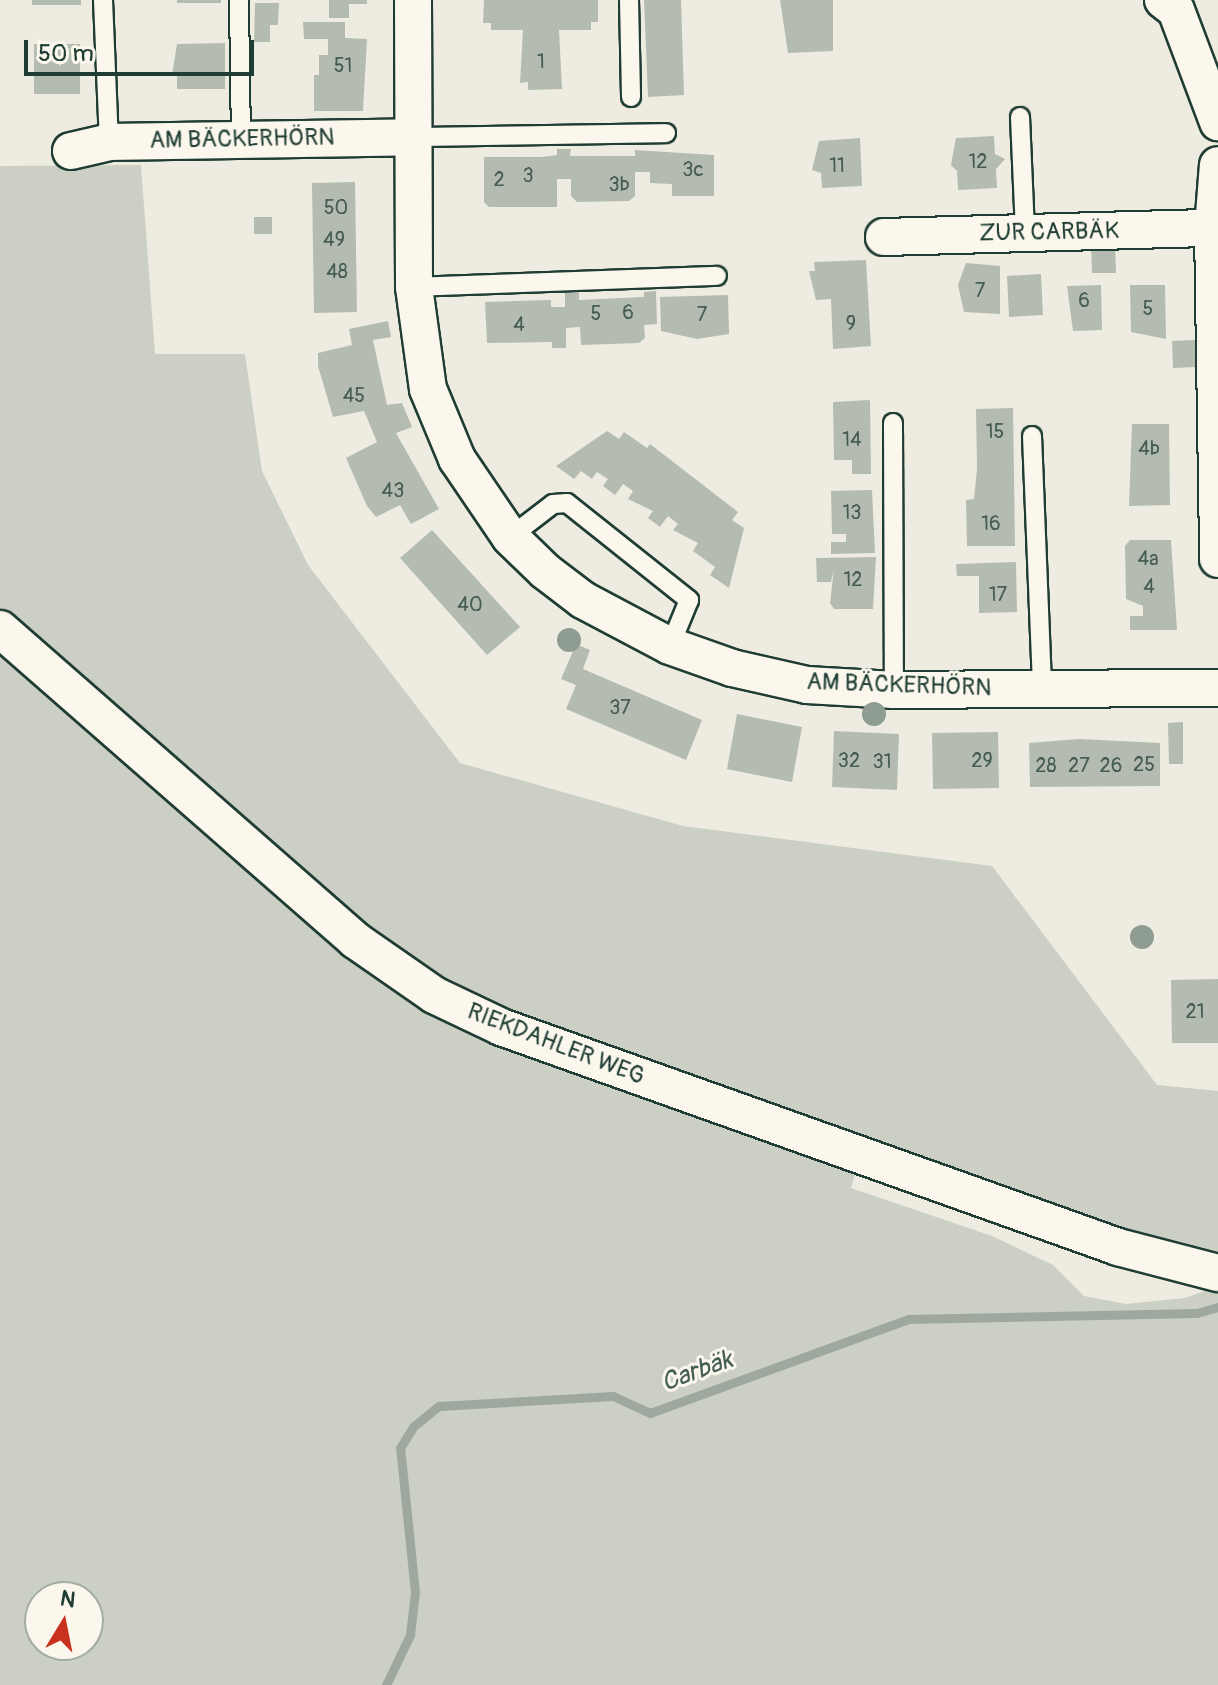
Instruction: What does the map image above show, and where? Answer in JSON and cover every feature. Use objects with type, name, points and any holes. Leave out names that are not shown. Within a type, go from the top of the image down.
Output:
[{"type":"street","name":"AM BÄCKERHÖRN","points":[[413,0],[414,287],[428,389],[457,459],[510,537],[583,600],[670,646],[732,668],[807,685],[894,690],[1218,688]]},
{"type":"street","points":[[1163,0],[1176,10],[1218,122]]},
{"type":"street","name":"AM BÄCKERHÖRN","points":[[71,151],[109,142],[414,137]]},
{"type":"street","points":[[1217,180],[1213,228],[1218,559]]},
{"type":"street","name":"ZUR CARBÄK","points":[[884,237],[1213,228]]},
{"type":"street","name":"RIEKDAHLER WEG","points":[[0,629],[355,940],[434,995],[501,1027],[1090,1237],[1218,1273]]},
{"type":"lane","points":[[103,0],[109,142]]},
{"type":"lane","points":[[239,0],[241,139]]},
{"type":"lane","points":[[629,0],[631,97]]},
{"type":"lane","points":[[1020,117],[1025,233]]},
{"type":"lane","name":"AM BÄCKERHÖRN","points":[[414,137],[666,133]]},
{"type":"lane","points":[[414,287],[717,276]]},
{"type":"lane","points":[[893,423],[894,690]]},
{"type":"lane","points":[[1032,436],[1042,687]]},
{"type":"lane","points":[[510,537],[553,504],[567,503],[689,600],[670,646]]},
{"type":"shaded area","points":[[141,165],[155,354],[245,354],[262,471],[308,565],[460,763],[683,826],[992,866],[1157,1085],[1218,1091],[1218,1273],[860,1155],[851,1188],[992,1236],[1053,1265],[1084,1296],[1126,1304],[1185,1298],[1218,1286],[1218,1685],[0,1685],[0,166]]},
{"type":"building","points":[[32,0],[81,0],[81,5],[32,5]]},
{"type":"building","points":[[177,0],[221,0],[221,3],[177,3]]},
{"type":"building","points":[[329,0],[367,0],[367,4],[349,4],[349,18],[329,18]]},
{"type":"building","points":[[484,0],[598,0],[598,22],[591,22],[591,30],[559,30],[562,89],[528,90],[528,82],[520,83],[523,30],[491,30],[491,23],[483,23]]},
{"type":"building","points":[[644,0],[681,0],[684,95],[648,97]]},
{"type":"building","points":[[780,0],[833,0],[833,51],[788,53]]},
{"type":"building","points":[[255,3],[279,3],[278,25],[270,25],[270,42],[254,42]]},
{"type":"building","points":[[303,22],[345,22],[345,38],[367,39],[363,111],[314,111],[314,75],[319,75],[319,55],[328,55],[328,39],[304,39]]},
{"type":"building","points":[[225,43],[225,89],[177,89],[177,75],[172,75],[177,44]]},
{"type":"building","points":[[34,44],[80,44],[80,94],[34,94]]},
{"type":"building","points":[[994,136],[995,154],[1005,159],[996,169],[997,188],[958,190],[957,171],[951,165],[956,138]]},
{"type":"building","points":[[860,138],[862,186],[822,188],[821,173],[812,170],[819,141]]},
{"type":"building","points":[[557,149],[571,149],[570,156],[635,156],[635,150],[714,155],[714,196],[672,196],[672,184],[650,183],[650,172],[635,172],[635,196],[629,201],[577,202],[571,196],[571,179],[557,179],[557,207],[489,207],[484,202],[484,157],[542,157],[557,155]]},
{"type":"building","points":[[355,182],[357,312],[314,313],[312,183]]},
{"type":"building","points":[[254,217],[272,217],[272,234],[254,234]]},
{"type":"building","points":[[1115,240],[1116,273],[1092,273],[1091,241]]},
{"type":"building","points":[[866,260],[871,346],[833,349],[831,299],[816,300],[809,271],[815,271],[814,262]]},
{"type":"building","points":[[966,263],[1000,266],[1000,314],[964,312],[958,285]]},
{"type":"building","points":[[1041,274],[1043,315],[1009,317],[1007,276]]},
{"type":"building","points":[[1101,285],[1102,330],[1073,331],[1067,286]]},
{"type":"building","points":[[1130,285],[1165,285],[1166,339],[1131,332]]},
{"type":"building","points":[[565,291],[579,291],[579,300],[644,297],[644,292],[656,291],[657,324],[644,325],[645,338],[639,343],[581,345],[580,327],[566,328],[566,348],[552,348],[552,342],[487,343],[485,302],[551,300],[551,307],[565,307]]},
{"type":"building","points":[[728,295],[729,334],[697,339],[661,331],[660,297]]},
{"type":"building","points":[[388,321],[391,337],[373,340],[387,405],[402,403],[412,427],[396,433],[439,509],[411,524],[400,505],[376,517],[367,506],[346,458],[377,442],[364,411],[333,417],[318,366],[318,353],[352,345],[349,329]]},
{"type":"building","points":[[1195,340],[1196,367],[1173,368],[1172,341]]},
{"type":"building","points":[[870,400],[871,474],[852,474],[852,460],[834,460],[833,402]]},
{"type":"building","points":[[1013,408],[1015,546],[967,546],[966,500],[974,499],[977,469],[976,409]]},
{"type":"building","points":[[1132,424],[1169,424],[1170,505],[1129,506]]},
{"type":"building","points":[[607,431],[619,439],[624,432],[647,448],[650,444],[738,512],[732,520],[744,528],[729,588],[710,575],[715,567],[693,551],[698,543],[673,530],[678,524],[668,516],[660,527],[648,518],[653,511],[628,499],[633,491],[623,484],[615,495],[603,486],[608,479],[597,472],[592,479],[581,471],[574,479],[556,466]]},
{"type":"building","points":[[872,490],[875,553],[831,554],[831,542],[846,542],[846,534],[832,534],[831,491]]},
{"type":"building","points":[[432,530],[520,627],[487,655],[400,558]]},
{"type":"building","points":[[1130,540],[1171,540],[1177,630],[1130,630],[1130,616],[1143,616],[1143,606],[1126,599],[1125,546]]},
{"type":"building","points":[[876,557],[873,609],[834,609],[830,603],[834,569],[831,582],[817,582],[816,558]]},
{"type":"building","points":[[1016,562],[1017,612],[979,613],[979,576],[957,576],[956,564]]},
{"type":"building","points":[[576,644],[590,650],[583,669],[702,720],[686,760],[566,709],[576,685],[561,679]]},
{"type":"building","points":[[737,714],[802,727],[792,782],[727,769]]},
{"type":"building","points":[[1183,722],[1183,764],[1169,764],[1168,723]]},
{"type":"building","points":[[834,731],[899,734],[897,790],[832,787]]},
{"type":"building","points":[[998,732],[999,788],[933,789],[932,733]]},
{"type":"building","points":[[1079,739],[1160,743],[1160,786],[1030,787],[1029,743]]},
{"type":"building","points":[[1218,979],[1218,1043],[1172,1043],[1171,980]]},
{"type":"waterway","name":"Carbäk","points":[[386,1685],[410,1635],[415,1592],[400,1448],[414,1426],[439,1406],[613,1396],[650,1413],[908,1319],[1197,1313],[1218,1307]]}]
